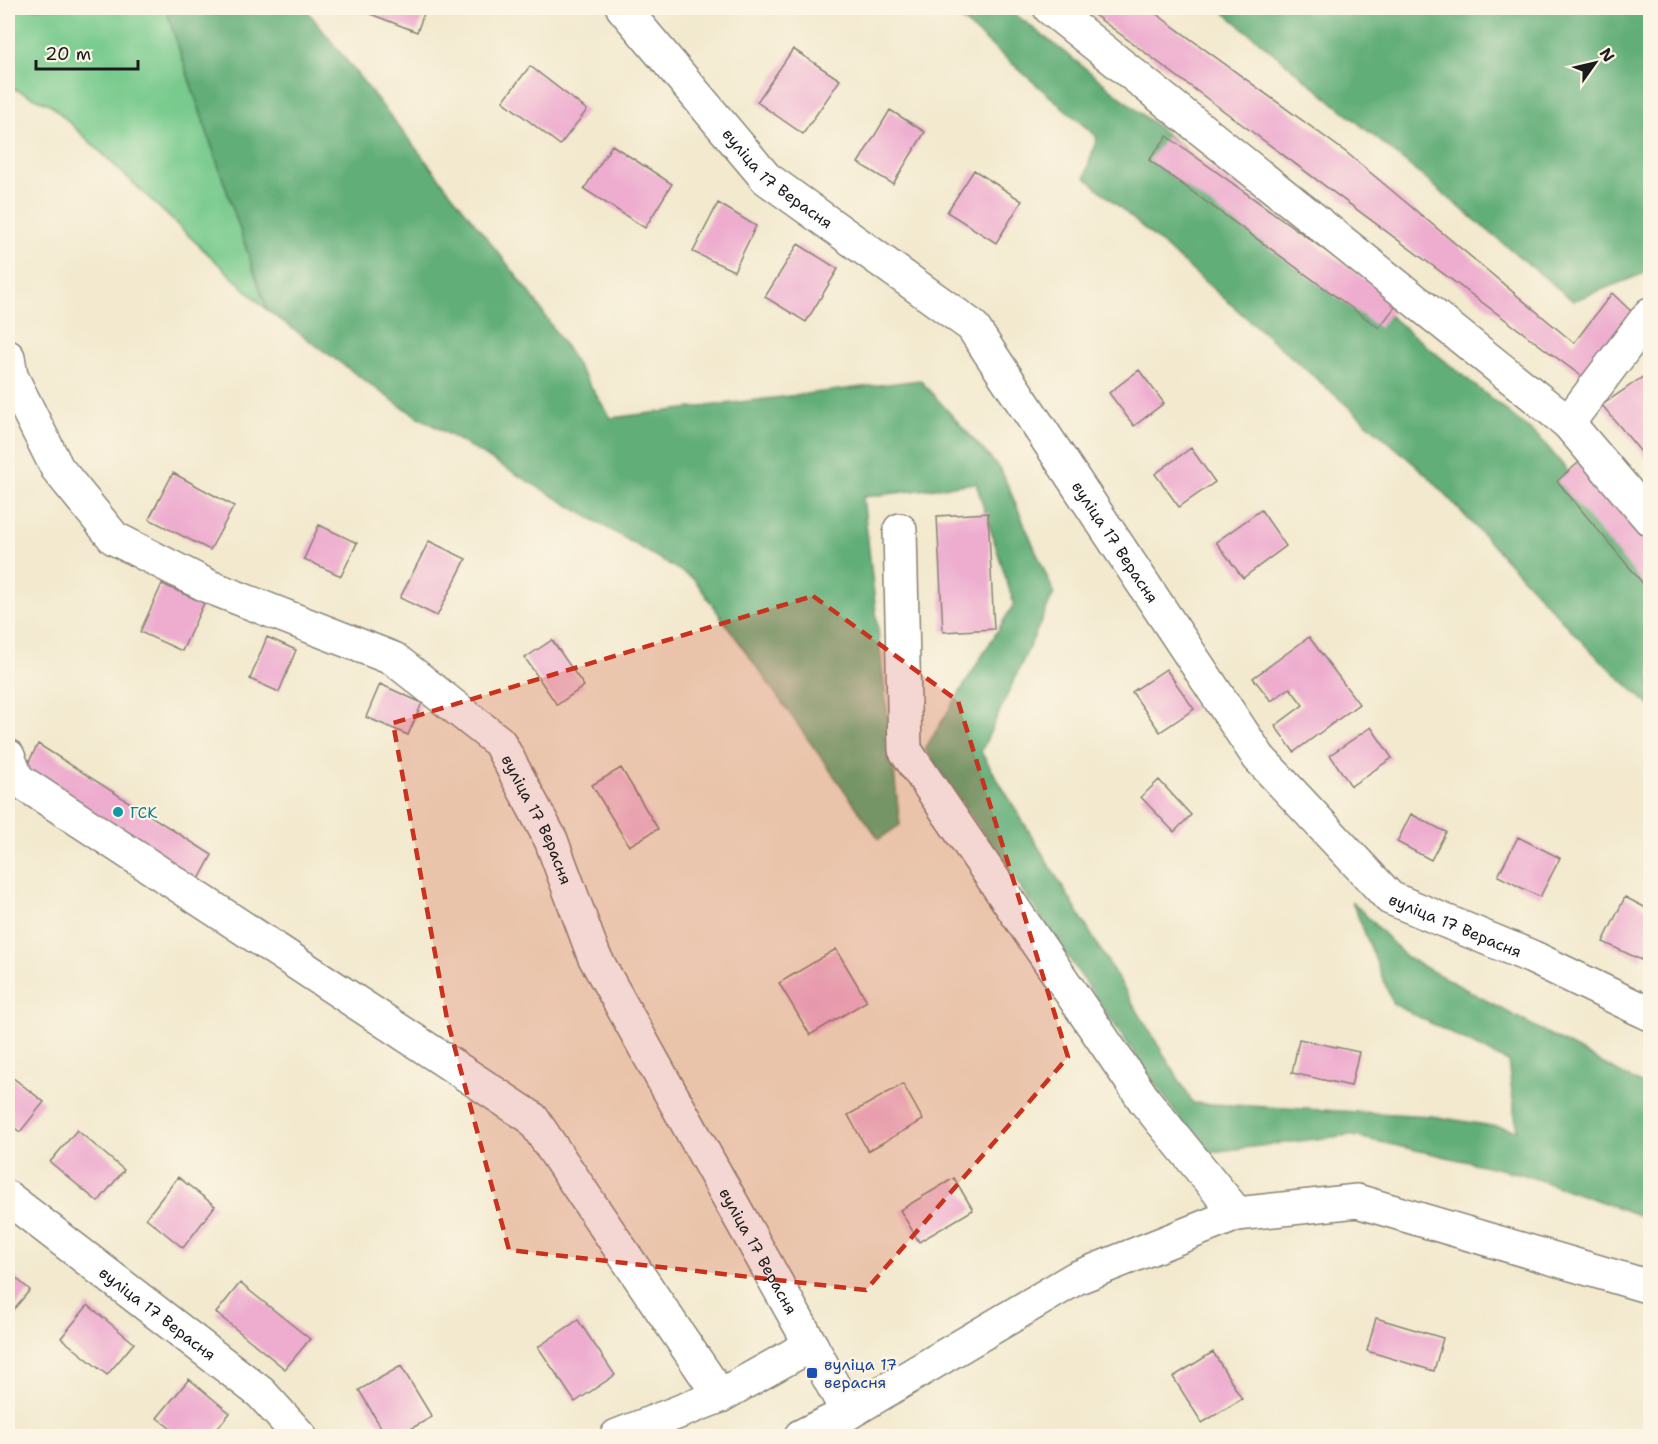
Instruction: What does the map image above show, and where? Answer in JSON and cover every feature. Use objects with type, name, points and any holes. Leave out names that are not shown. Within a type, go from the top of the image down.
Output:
[{"type":"street","name":"вуліца 17 Верасня","points":[[623,8],[766,178],[972,326],[1259,758],[1390,898],[1532,957],[1650,1014]]},
{"type":"street","points":[[1050,8],[1568,423],[1650,519]]},
{"type":"street","points":[[1568,423],[1650,314]]},
{"type":"street","name":"вуліца 17 Верасня","points":[[8,357],[11,376],[57,468],[114,538],[210,587],[394,659],[499,742],[551,840],[594,956],[848,1413]]},
{"type":"street","points":[[900,530],[905,750],[1145,1101],[1237,1214]]},
{"type":"street","points":[[11,773],[532,1118],[720,1396]]},
{"type":"street","name":"вуліца 17 Верасня","points":[[8,1198],[261,1393],[300,1437]]},
{"type":"street","points":[[801,1437],[848,1413],[1076,1278],[1237,1214],[1357,1202],[1650,1287]]},
{"type":"street","points":[[617,1437],[720,1396],[811,1345]]},
{"type":"highlighted area","points":[[813,596],[958,701],[1068,1057],[866,1290],[509,1250],[447,1019],[393,723]]},
{"type":"green space","points":[[8,8],[173,8],[167,13],[267,310],[51,105],[8,86]]},
{"type":"green space","points":[[174,8],[305,8],[531,294],[611,418],[920,380],[1001,470],[1054,593],[981,752],[1193,1103],[1431,1116],[1517,1130],[1508,1062],[1393,1004],[1352,901],[1406,957],[1650,1089],[1650,1219],[1522,1174],[1349,1135],[1203,1153],[925,749],[1014,604],[976,483],[863,497],[900,825],[879,839],[694,579],[402,407],[267,310],[167,13]]},
{"type":"green space","points":[[948,8],[1007,8],[1085,68],[1541,439],[1650,569],[1650,706],[1587,647],[1429,477],[1085,177],[1097,137]]},
{"type":"green space","points":[[1219,8],[1650,8],[1650,271],[1573,301]]},
{"type":"building","points":[[370,8],[426,8],[417,32],[368,13]]},
{"type":"building","points":[[1085,8],[1148,8],[1347,153],[1574,343],[1612,293],[1634,314],[1584,378]]},
{"type":"building","points":[[793,49],[840,80],[803,134],[757,102]]},
{"type":"building","points":[[530,66],[587,110],[560,145],[503,101]]},
{"type":"building","points":[[890,110],[925,132],[893,184],[858,163]]},
{"type":"building","points":[[1167,136],[1398,303],[1379,328],[1149,160]]},
{"type":"building","points":[[612,145],[672,184],[645,228],[584,189]]},
{"type":"building","points":[[974,170],[1022,201],[996,243],[947,212]]},
{"type":"building","points":[[718,203],[756,226],[734,271],[693,252]]},
{"type":"building","points":[[798,244],[838,269],[806,322],[765,297]]},
{"type":"building","points":[[1139,370],[1164,403],[1134,426],[1109,393]]},
{"type":"building","points":[[1650,372],[1650,463],[1602,405]]},
{"type":"building","points":[[1191,448],[1215,482],[1179,507],[1155,474]]},
{"type":"building","points":[[1584,458],[1650,537],[1650,592],[1557,481]]},
{"type":"building","points":[[173,473],[234,506],[210,550],[149,519]]},
{"type":"building","points":[[1261,510],[1286,546],[1243,578],[1216,542]]},
{"type":"building","points":[[988,513],[994,629],[943,632],[937,516]]},
{"type":"building","points":[[319,525],[357,543],[341,576],[304,559]]},
{"type":"building","points":[[429,541],[466,559],[437,616],[400,598]]},
{"type":"building","points":[[162,584],[204,603],[182,651],[140,632]]},
{"type":"building","points":[[267,637],[296,650],[279,692],[250,679]]},
{"type":"building","points":[[1309,637],[1359,704],[1294,752],[1275,726],[1303,705],[1290,688],[1271,701],[1253,678]]},
{"type":"building","points":[[552,640],[584,686],[557,705],[525,658]]},
{"type":"building","points":[[1166,669],[1194,709],[1160,732],[1132,692]]},
{"type":"building","points":[[380,684],[422,703],[408,735],[366,717]]},
{"type":"building","points":[[1371,727],[1392,758],[1351,786],[1330,755]]},
{"type":"building","name":"ГСК","points":[[38,744],[212,855],[198,881],[25,769]]},
{"type":"building","points":[[621,768],[658,829],[629,846],[592,785]]},
{"type":"building","points":[[1159,780],[1191,815],[1174,832],[1141,797]]},
{"type":"building","points":[[1411,814],[1446,832],[1431,860],[1397,842]]},
{"type":"building","points":[[1518,837],[1560,858],[1540,897],[1498,876]]},
{"type":"building","points":[[1625,897],[1650,910],[1650,942],[1641,960],[1603,942]]},
{"type":"building","points":[[836,949],[867,1001],[810,1035],[779,983]]},
{"type":"building","points":[[1299,1039],[1359,1052],[1351,1086],[1292,1073]]},
{"type":"building","points":[[8,1074],[44,1102],[20,1132],[8,1123]]},
{"type":"building","points":[[903,1084],[923,1120],[868,1151],[848,1115]]},
{"type":"building","points":[[77,1130],[124,1170],[98,1202],[50,1162]]},
{"type":"building","points":[[178,1177],[215,1206],[183,1248],[146,1218]]},
{"type":"building","points":[[954,1178],[973,1210],[919,1242],[900,1210]]},
{"type":"building","points":[[8,1271],[30,1290],[8,1316]]},
{"type":"building","points":[[240,1283],[310,1339],[285,1369],[216,1313]]},
{"type":"building","points":[[88,1305],[134,1343],[107,1375],[61,1338]]},
{"type":"building","points":[[1376,1318],[1443,1338],[1434,1371],[1367,1351]]},
{"type":"building","points":[[578,1320],[615,1375],[575,1402],[538,1347]]},
{"type":"building","points":[[1213,1352],[1242,1399],[1202,1423],[1173,1377]]},
{"type":"building","points":[[401,1366],[432,1417],[398,1436],[386,1436],[359,1390]]},
{"type":"building","points":[[189,1379],[230,1413],[211,1436],[180,1436],[157,1418]]},
{"type":"place","name":"ГСК","points":[[118,812]]},
{"type":"place","name":"вуліца 17 верасня","points":[[812,1373]]}]
